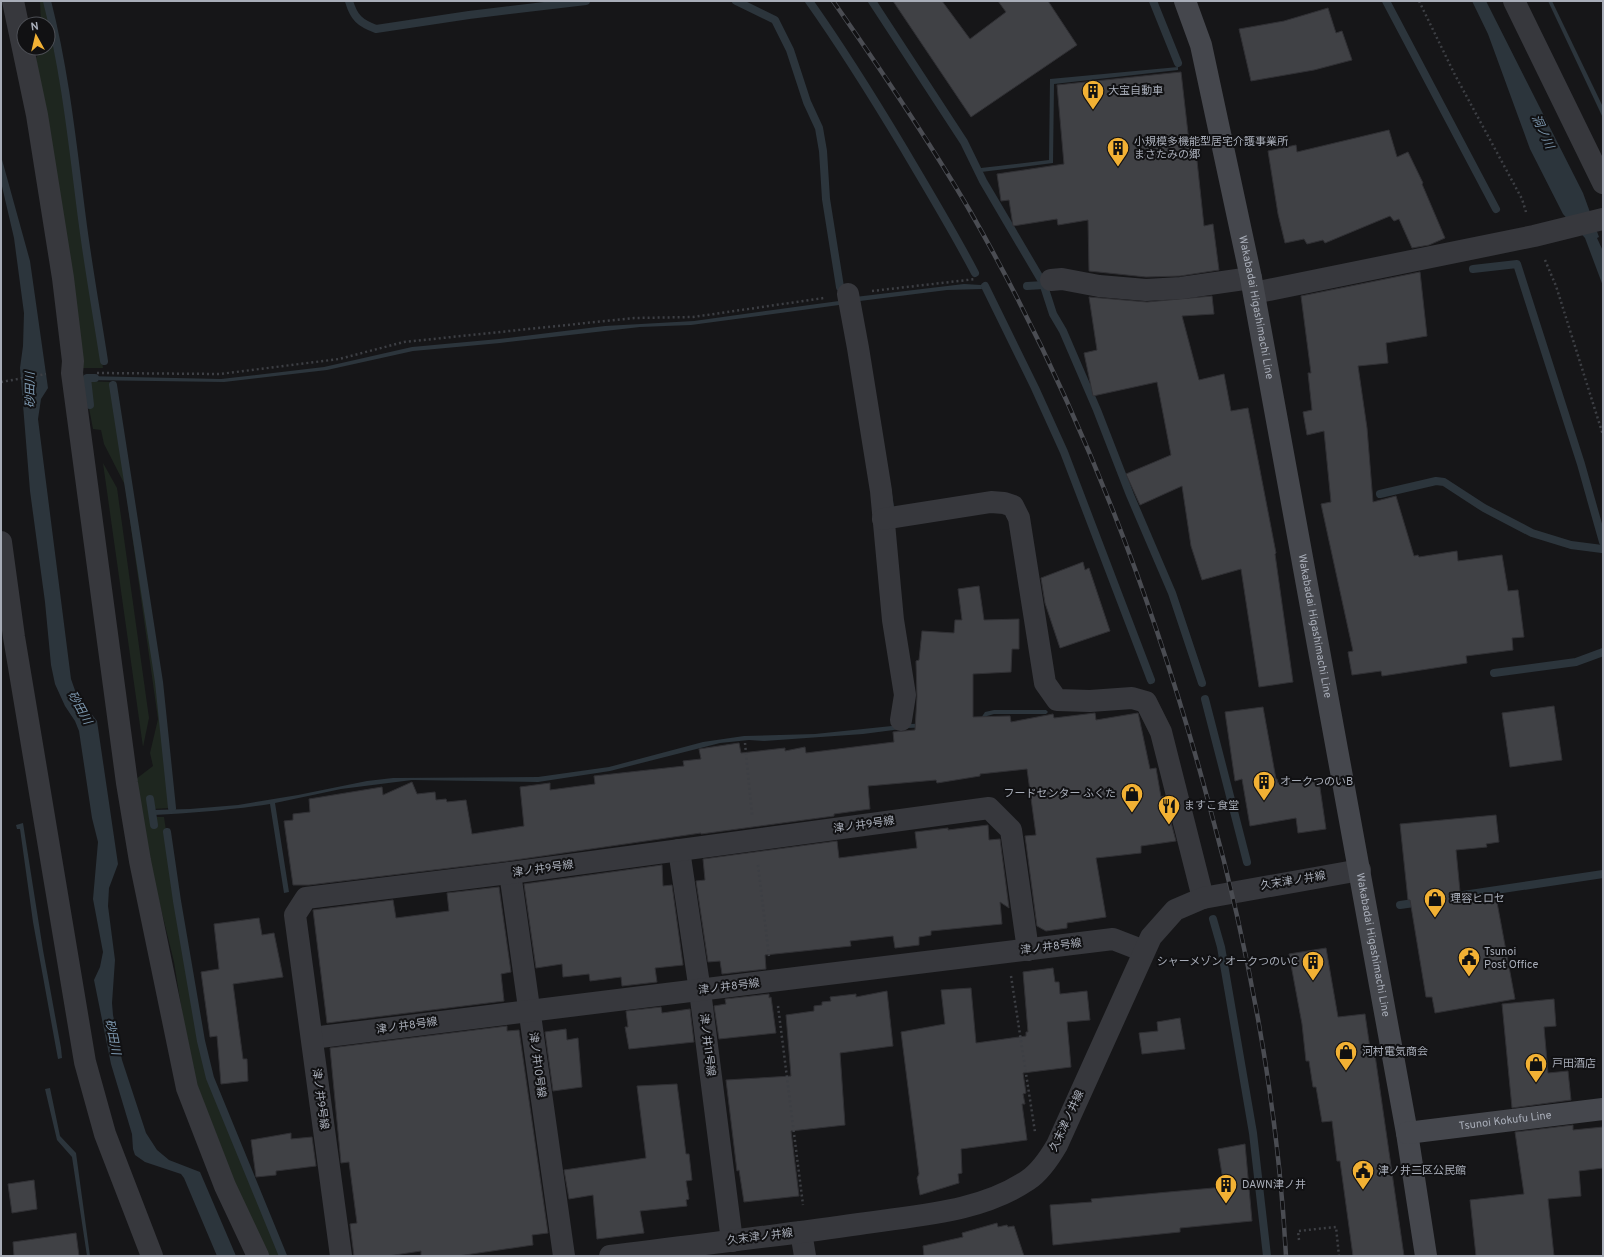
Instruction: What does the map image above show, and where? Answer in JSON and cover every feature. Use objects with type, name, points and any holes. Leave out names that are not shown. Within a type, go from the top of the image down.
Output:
[{"type":"main road","name":"Wakabadai Higashimachi Line","points":[[1185,1],[1201,45],[1253,286],[1407,1133],[1426,1256]]},
{"type":"main road","name":"Tsunoi Kokufu Line","points":[[1407,1133],[1603,1108]]},
{"type":"street","points":[[13,1],[17,11],[37,115],[62,271],[73,361],[63,373],[140,861],[187,1088],[225,1186],[258,1256]]},
{"type":"street","points":[[1514,1],[1603,183]]},
{"type":"street","points":[[1051,280],[1062,279],[1099,286],[1146,290],[1253,286],[1552,232],[1603,219]]},
{"type":"street","points":[[848,294],[860,355],[883,519],[893,620],[905,695],[901,720]]},
{"type":"street","points":[[883,519],[991,502],[1004,503],[1013,506],[1019,518],[1045,683],[1057,700],[1132,698],[1146,702],[1161,732],[1203,898]]},
{"type":"street","points":[[1,542],[14,637],[85,1062],[105,1134],[152,1256]]},
{"type":"street","name":"津ノ井9号線","points":[[341,1256],[295,914],[306,898],[510,873],[990,808],[1011,830],[1018,951]]},
{"type":"street","name":"津ノ井11号線","points":[[679,850],[700,991],[732,1241]]},
{"type":"street","name":"久末津ノ井線","points":[[610,1256],[801,1232],[960,1209],[1012,1190],[1029,1180],[1057,1146],[1150,937],[1175,910],[1203,898],[1360,870]]},
{"type":"street","name":"津ノ井10号線","points":[[510,873],[564,1256]]},
{"type":"street","name":"津ノ井8号線","points":[[312,1038],[1113,939],[1144,951]]},
{"type":"street","points":[[801,1232],[804,1256]]},
{"type":"path","points":[[1,382],[63,373],[220,374],[339,359],[404,342],[634,318],[693,317],[848,294],[976,279]]},
{"type":"path","points":[[1018,951],[1040,1168]]},
{"type":"path","points":[[1299,1240],[1298,1231],[1336,1227],[1339,1256]]},
{"type":"shaded area","points":[[40,1],[45,1],[49,16],[41,16]]},
{"type":"shaded area","points":[[56,46],[103,368],[83,368],[36,58],[37,56],[56,56]]},
{"type":"shaded area","points":[[84,381],[111,382],[144,595],[170,808],[153,809],[155,817],[164,817],[184,951],[208,1080],[281,1256],[267,1256],[249,1220],[193,1080],[174,962],[148,856],[136,779],[153,766],[150,753],[158,719],[125,485],[104,444],[101,430],[93,429],[89,408],[82,399]]},
{"type":"shaded area","points":[[103,463],[117,488],[149,718],[143,747]]},
{"type":"water","name":"洞ノ川","points":[[1472,1],[1486,1],[1583,193],[1599,237],[1597,238],[1603,251],[1603,286],[1585,238],[1563,214],[1530,149],[1488,34]]},
{"type":"water","points":[[1548,1],[1552,1],[1603,107],[1603,118]]},
{"type":"water","points":[[1178,67],[1178,70],[1054,84],[1053,163],[981,172],[981,168],[1049,160],[1050,79]]},
{"type":"water","name":"砂田川","points":[[1,156],[30,261],[48,388],[41,399],[38,419],[71,679],[77,696],[97,721],[118,864],[109,888],[108,906],[115,960],[112,1003],[113,1015],[122,1060],[146,1133],[157,1150],[169,1160],[200,1172],[236,1256],[217,1256],[181,1174],[145,1162],[135,1155],[132,1134],[111,1064],[94,980],[100,967],[103,952],[93,899],[98,842],[92,818],[79,731],[55,684],[51,665],[45,602],[30,491],[20,368],[23,346],[24,313],[14,238],[1,182]]},
{"type":"water","points":[[964,284],[981,285],[982,289],[947,290],[860,301],[895,512],[889,513],[855,297]]},
{"type":"water","points":[[839,301],[839,305],[691,325],[640,327],[413,351],[327,370],[224,382],[85,380],[84,376],[221,379],[324,367],[412,347],[499,339],[605,326],[694,321]]},
{"type":"water","points":[[994,710],[1046,710],[1048,712],[1046,714],[994,714],[987,716],[981,724],[909,728],[863,734],[720,743],[610,771],[538,782],[412,780],[341,789],[275,803],[289,892],[284,893],[270,804],[212,811],[154,815],[153,810],[238,805],[367,781],[393,778],[538,777],[609,767],[703,742],[744,736],[815,734],[911,724],[979,721],[985,712]]},
{"type":"water","points":[[23,823],[43,950],[61,1048],[62,1058],[58,1059],[33,922],[20,829],[17,829],[16,825]]},
{"type":"water","points":[[50,1088],[60,1136],[76,1153],[90,1256],[87,1256],[72,1157],[57,1140],[45,1089]]},
{"type":"building","points":[[893,1],[942,1],[970,39],[1006,12],[998,1],[1048,1],[1077,45],[971,117]]},
{"type":"building","points":[[1328,8],[1336,33],[1342,31],[1352,60],[1314,70],[1251,81],[1239,29],[1284,21]]},
{"type":"building","points":[[1181,72],[1189,142],[1195,142],[1204,226],[1213,224],[1219,270],[1180,276],[1146,277],[1089,271],[1088,220],[1058,225],[1057,219],[1013,226],[1009,200],[1001,201],[997,174],[1064,164],[1057,85]]},
{"type":"building","points":[[1389,130],[1397,157],[1408,152],[1423,183],[1422,184],[1445,238],[1429,245],[1412,248],[1399,219],[1394,221],[1390,216],[1325,243],[1323,240],[1307,244],[1304,239],[1285,243],[1278,214],[1268,151],[1296,145],[1297,152]]},
{"type":"building","points":[[1420,272],[1427,336],[1386,343],[1388,363],[1358,366],[1367,428],[1373,502],[1396,496],[1414,556],[1418,555],[1419,557],[1457,551],[1458,561],[1502,555],[1508,591],[1518,590],[1524,637],[1512,638],[1513,650],[1466,656],[1467,663],[1382,676],[1381,671],[1352,675],[1348,652],[1353,651],[1321,504],[1331,502],[1324,431],[1307,435],[1303,412],[1312,410],[1308,373],[1311,373],[1301,296]]},
{"type":"building","points":[[1212,296],[1214,314],[1182,316],[1199,380],[1224,374],[1231,411],[1248,408],[1276,553],[1293,682],[1259,687],[1241,569],[1202,580],[1191,546],[1182,486],[1140,505],[1126,474],[1171,455],[1157,382],[1093,396],[1084,353],[1097,350],[1089,297],[1147,302]]},
{"type":"building","points":[[1083,562],[1085,570],[1089,568],[1110,631],[1060,648],[1045,603],[1041,578]]},
{"type":"building","points":[[979,586],[984,620],[1019,619],[1019,649],[1012,649],[1011,672],[973,674],[973,717],[1010,716],[1011,722],[1053,714],[1054,718],[1095,713],[1096,720],[1138,713],[1150,769],[1156,768],[1161,797],[1164,796],[1176,841],[1141,846],[1141,853],[1096,858],[1106,917],[1067,923],[1067,928],[1046,931],[1037,926],[1025,836],[1036,835],[1027,769],[980,774],[980,776],[937,783],[936,780],[868,786],[870,809],[834,814],[834,816],[701,833],[508,861],[309,885],[293,885],[284,821],[293,820],[293,814],[310,812],[309,799],[382,787],[383,795],[412,782],[417,794],[435,792],[436,800],[446,799],[447,802],[466,800],[472,834],[524,826],[520,787],[550,783],[550,790],[595,784],[594,776],[684,766],[683,761],[701,759],[699,749],[739,743],[741,753],[785,748],[785,751],[805,747],[806,753],[894,742],[893,732],[915,730],[917,697],[916,661],[919,660],[922,631],[954,633],[955,620],[962,620],[958,589]]},
{"type":"building","points":[[1554,706],[1562,760],[1510,767],[1502,713]]},
{"type":"building","points":[[1263,707],[1278,783],[1308,778],[1308,782],[1319,781],[1326,829],[1298,833],[1296,818],[1250,826],[1242,779],[1235,781],[1225,712]]},
{"type":"building","points":[[1496,815],[1499,842],[1486,844],[1487,847],[1456,850],[1461,902],[1496,897],[1515,999],[1435,1013],[1432,997],[1426,997],[1410,900],[1408,900],[1400,824]]},
{"type":"building","points":[[988,825],[989,840],[1000,839],[1009,908],[1000,902],[1002,924],[931,931],[931,935],[919,937],[919,945],[895,948],[893,936],[850,941],[851,946],[765,955],[766,969],[722,974],[720,961],[708,962],[696,881],[705,880],[703,859],[837,841],[839,858],[917,848],[915,832]]},
{"type":"building","points":[[662,865],[663,886],[672,885],[683,965],[655,968],[657,982],[622,986],[621,977],[590,981],[589,974],[563,977],[562,964],[536,968],[524,884]]},
{"type":"building","points":[[499,887],[511,972],[501,974],[504,1001],[327,1023],[313,910],[393,900],[396,918],[449,911],[447,893]]},
{"type":"building","points":[[259,918],[262,935],[274,933],[283,977],[233,984],[243,1059],[247,1059],[248,1081],[221,1084],[217,1036],[210,1037],[201,972],[219,969],[214,924]]},
{"type":"building","points":[[1326,948],[1338,1017],[1365,1014],[1371,1055],[1375,1055],[1404,1256],[1353,1256],[1340,1161],[1337,1161],[1332,1121],[1322,1122],[1316,1087],[1313,1087],[1309,1061],[1306,1061],[1302,1024],[1289,954]]},
{"type":"building","points":[[1053,968],[1055,982],[1059,982],[1060,994],[1087,991],[1090,1020],[1067,1022],[1071,1067],[1023,1073],[1026,1093],[1023,1094],[1025,1104],[1022,1104],[1027,1140],[961,1149],[962,1173],[958,1174],[959,1183],[920,1195],[917,1178],[919,1174],[901,1032],[945,1024],[941,990],[971,988],[976,1043],[1026,1036],[1026,1032],[1028,1032],[1023,972]]},
{"type":"building","points":[[887,991],[893,1046],[840,1053],[845,1125],[791,1131],[799,1196],[744,1202],[739,1170],[737,1171],[726,1080],[791,1076],[786,1015],[814,1011],[814,1006],[822,1005],[822,1002],[831,1001],[830,997],[856,994],[856,997]]},
{"type":"building","points":[[769,994],[769,998],[771,997],[776,1033],[719,1039],[714,1006],[726,1004],[725,999]]},
{"type":"building","points":[[1554,999],[1556,1026],[1544,1027],[1548,1073],[1568,1071],[1571,1100],[1512,1108],[1502,1004]]},
{"type":"building","points":[[661,1007],[662,1013],[690,1009],[694,1042],[629,1049],[625,1027],[628,1027],[626,1011]]},
{"type":"building","points":[[1180,1018],[1185,1049],[1142,1054],[1139,1033],[1158,1031],[1157,1022]]},
{"type":"building","points":[[507,1026],[507,1031],[519,1030],[548,1233],[532,1235],[533,1245],[458,1256],[421,1256],[421,1251],[388,1256],[354,1256],[350,1224],[357,1223],[349,1162],[341,1163],[330,1048]]},
{"type":"building","points":[[566,1029],[567,1040],[578,1038],[582,1087],[553,1091],[545,1032]]},
{"type":"building","points":[[677,1084],[686,1154],[689,1154],[692,1180],[686,1181],[689,1199],[686,1200],[687,1206],[640,1211],[644,1233],[597,1239],[593,1195],[569,1199],[564,1170],[646,1158],[637,1086]]},
{"type":"building","points":[[1573,1125],[1573,1130],[1603,1127],[1603,1168],[1579,1171],[1581,1196],[1548,1199],[1554,1256],[1476,1256],[1470,1200],[1524,1194],[1515,1132]]},
{"type":"building","points":[[291,1133],[291,1139],[312,1137],[316,1166],[276,1171],[276,1175],[256,1177],[251,1140]]},
{"type":"building","points":[[1245,1144],[1252,1221],[1180,1228],[1180,1232],[1053,1245],[1050,1205],[1092,1202],[1091,1199],[1224,1187],[1218,1149]]},
{"type":"building","points":[[34,1180],[37,1209],[12,1213],[8,1184]]},
{"type":"building","points":[[997,1223],[998,1227],[1007,1225],[1008,1227],[1014,1226],[1024,1256],[924,1256],[923,1246],[963,1237],[962,1233]]},
{"type":"building","points":[[76,1233],[79,1256],[14,1256],[13,1242]]},
{"type":"waterway","points":[[47,1],[54,29],[64,85],[85,243],[104,361]]},
{"type":"waterway","points":[[349,1],[353,12],[358,19],[376,29],[469,15],[586,1]]},
{"type":"waterway","points":[[736,1],[775,20],[790,50],[807,102],[819,128],[823,151],[826,199],[840,287]]},
{"type":"waterway","points":[[809,1],[846,56],[904,149],[975,273]]},
{"type":"waterway","points":[[872,1],[964,142],[983,181],[1043,283],[1053,314],[1063,331],[1097,410],[1130,495],[1172,593],[1202,683]]},
{"type":"waterway","points":[[1153,1],[1178,63]]},
{"type":"waterway","points":[[1386,1],[1496,209]]},
{"type":"waterway","points":[[1473,269],[1517,264],[1581,464],[1603,542]]},
{"type":"waterway","points":[[1027,286],[1044,285]]},
{"type":"waterway","points":[[985,286],[1035,388],[1064,452],[1151,680]]},
{"type":"waterway","points":[[90,405],[87,378],[95,378]]},
{"type":"waterway","points":[[113,385],[159,682],[172,808]]},
{"type":"waterway","points":[[1380,494],[1436,481],[1444,482],[1484,508],[1532,533],[1571,545],[1602,549]]},
{"type":"waterway","points":[[1494,673],[1576,662],[1603,652]]},
{"type":"waterway","points":[[1205,699],[1247,862]]},
{"type":"waterway","points":[[150,799],[154,825]]},
{"type":"waterway","points":[[167,832],[177,901],[201,1041],[210,1078],[283,1256]]},
{"type":"waterway","points":[[1450,897],[1603,874]]},
{"type":"waterway","points":[[1400,905],[1421,902]]},
{"type":"waterway","points":[[1213,919],[1221,947],[1253,1133],[1267,1256]]},
{"type":"railway","points":[[833,1],[938,158],[970,211],[1009,282],[1045,354],[1078,427],[1110,502],[1138,577],[1188,731],[1210,808],[1238,918],[1250,974],[1269,1086],[1282,1199],[1286,1256]]},
{"type":"place","name":"大宝自動車","points":[[1093,110]]},
{"type":"place","name":"小規模多機能型居宅介護事業所 まさたみの郷","points":[[1118,168]]},
{"type":"place","name":"オークつのいB","points":[[1264,802]]},
{"type":"place","name":"フードセンター ふくた","points":[[1132,814]]},
{"type":"place","name":"ますこ食堂","points":[[1169,826]]},
{"type":"place","name":"理容ヒロセ","points":[[1435,918]]},
{"type":"place","name":"Tsunoi Post Office","points":[[1469,978]]},
{"type":"place","name":"シャーメゾン オークつのいC","points":[[1313,982]]},
{"type":"place","name":"河村電気商会","points":[[1346,1072]]},
{"type":"place","name":"戸田酒店","points":[[1536,1084]]},
{"type":"place","name":"津ノ井二区公民館","points":[[1363,1190]]},
{"type":"place","name":"DAWN津ノ井","points":[[1226,1204]]}]
